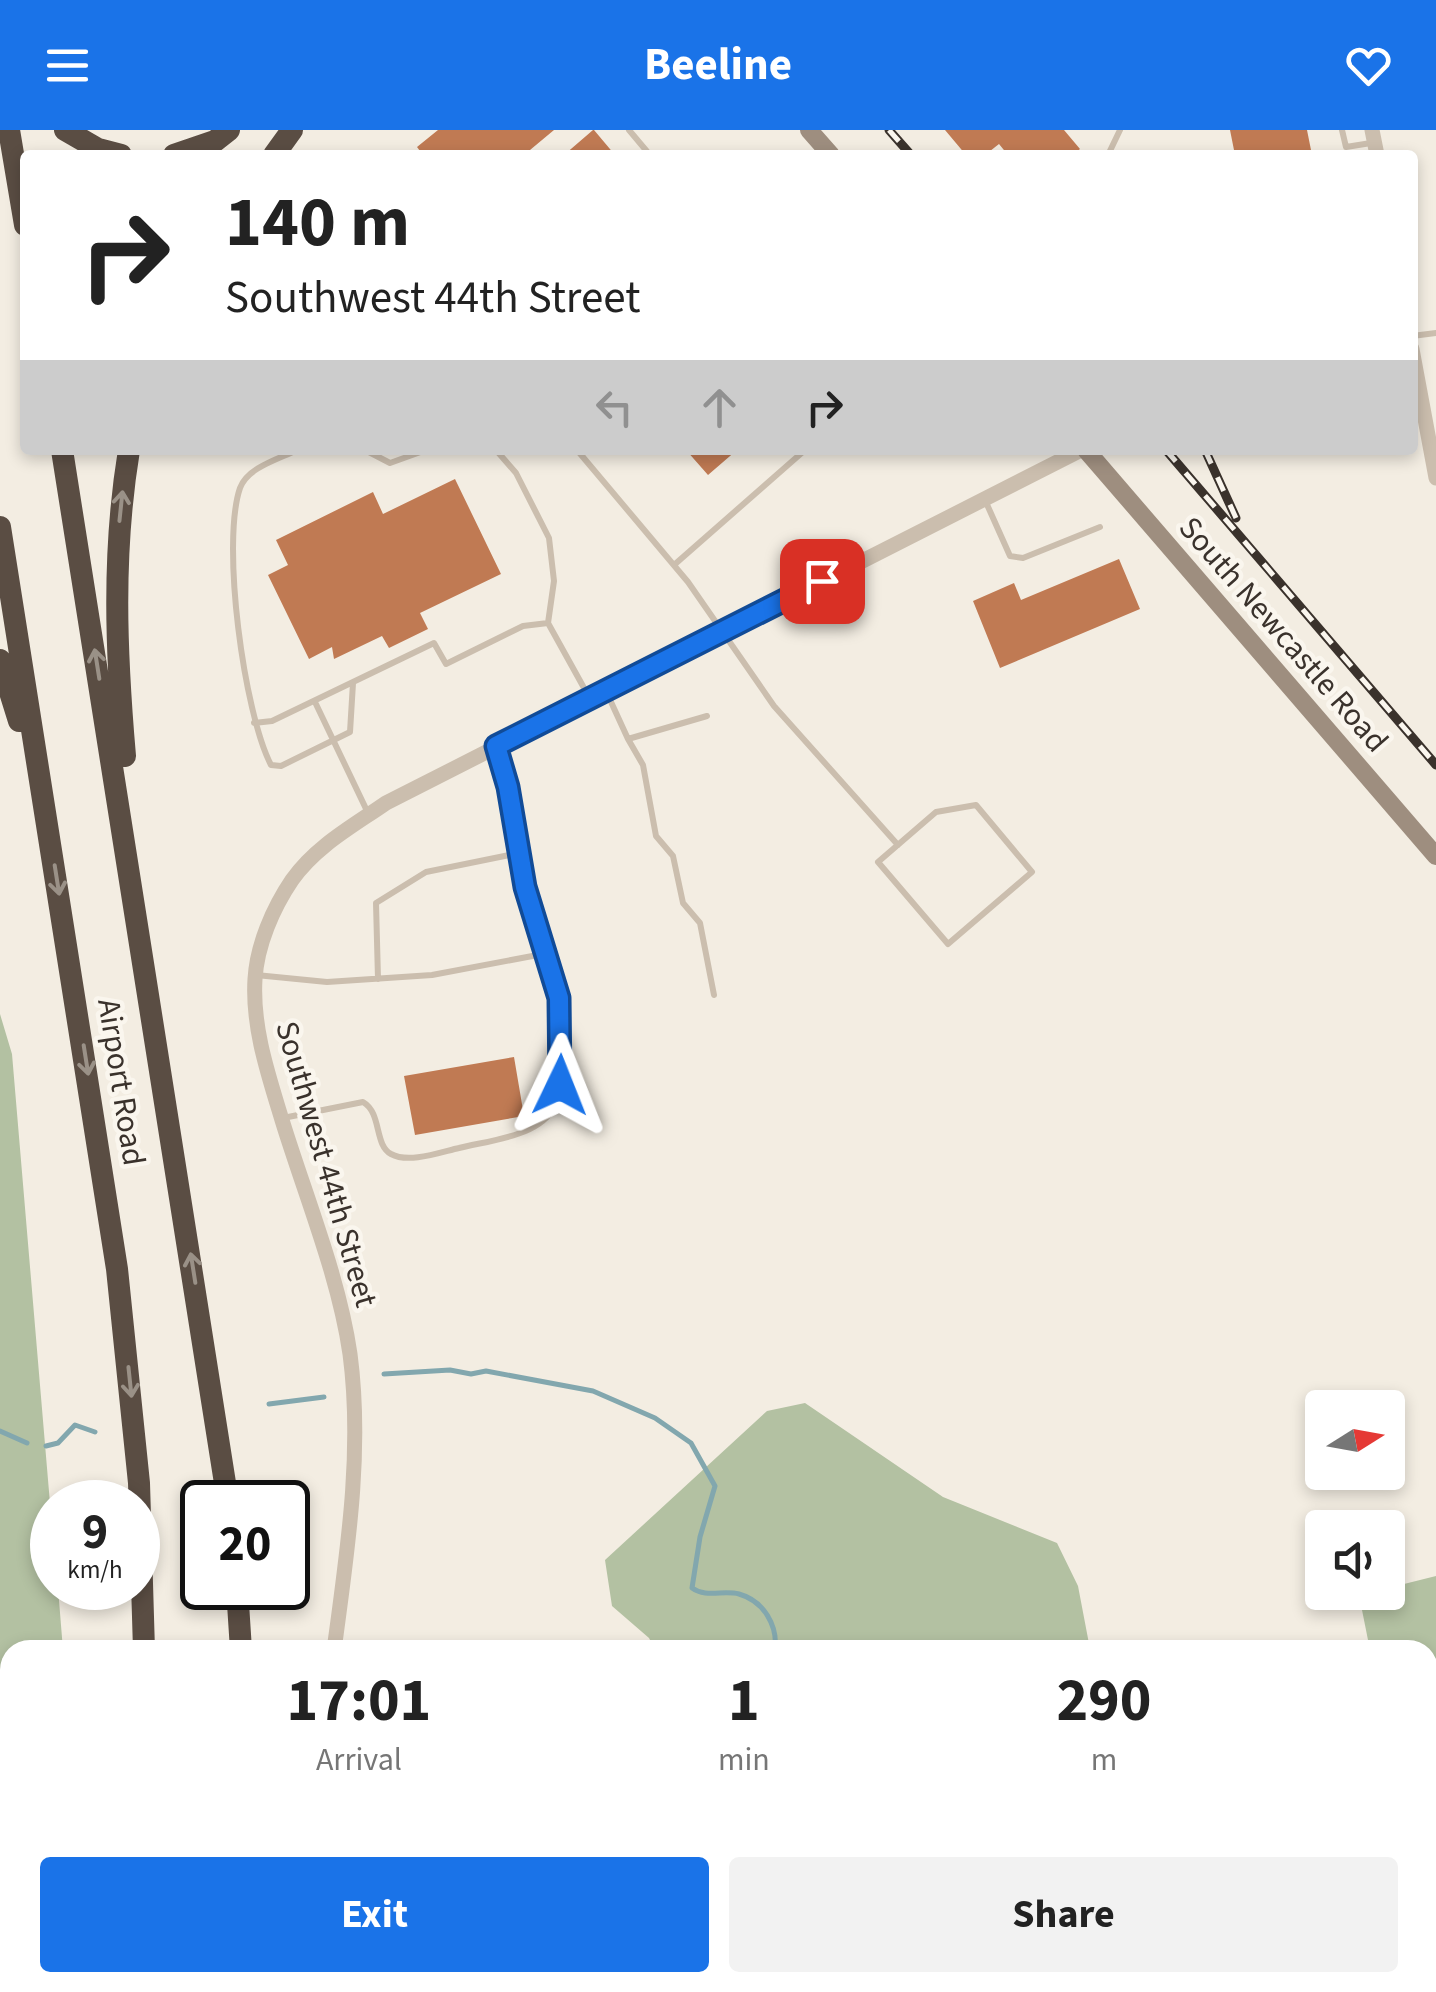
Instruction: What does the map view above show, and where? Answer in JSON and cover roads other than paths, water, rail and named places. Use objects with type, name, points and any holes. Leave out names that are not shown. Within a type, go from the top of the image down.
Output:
[{"type":"highway","points":[[10,130],[20,194]]},
{"type":"highway","points":[[66,130],[102,150]]},
{"type":"highway","points":[[188,150],[229,130]]},
{"type":"highway","name":"Airport Road","points":[[63,455],[225,1480]]},
{"type":"highway","points":[[128,455],[116,562],[117,658],[141,934]]},
{"type":"highway","name":"Airport Road","points":[[0,527],[120,1288],[138,1483],[144,1640]]},
{"type":"highway","points":[[0,660],[43,796]]},
{"type":"highway","points":[[238,1610],[240,1640]]},
{"type":"main road","points":[[809,130],[827,150]]},
{"type":"main road","name":"South Newcastle Road","points":[[1088,455],[1436,856]]},
{"type":"street","points":[[1418,372],[1431,421],[1436,478]]},
{"type":"street","name":"Southwest 44th Street","points":[[335,1640],[354,1484],[350,1357],[341,1311],[259,1035],[255,975],[273,912],[293,878],[323,846],[369,815],[496,746],[1074,455]]},
{"type":"lane","points":[[629,130],[646,150]]},
{"type":"lane","points":[[1342,130],[1346,148],[1375,142]]},
{"type":"lane","points":[[286,455],[255,470],[240,488],[234,584],[254,723],[271,765],[281,766],[350,732],[354,683]]},
{"type":"lane","points":[[375,455],[390,463],[412,455]]},
{"type":"lane","points":[[500,455],[516,473],[549,538],[554,582],[548,624],[590,698]]},
{"type":"lane","points":[[581,455],[724,630],[774,706],[898,845]]},
{"type":"lane","points":[[674,565],[799,455]]},
{"type":"lane","points":[[984,498],[1010,556],[1022,558],[1100,527]]},
{"type":"lane","points":[[254,723],[272,721],[315,702],[434,643],[446,664],[523,626],[548,624]]},
{"type":"lane","points":[[606,690],[642,765],[656,836],[674,856],[682,903],[700,923],[714,994]]},
{"type":"lane","points":[[315,702],[369,815]]},
{"type":"lane","points":[[628,739],[707,716]]},
{"type":"lane","points":[[282,1118],[363,1102],[374,1112],[385,1148],[396,1156],[423,1156],[507,1136],[536,1124],[553,1110],[561,1066],[559,998],[543,954],[496,746]]},
{"type":"lane","points":[[976,806],[1032,872],[948,944],[878,862],[898,845],[936,812],[976,806]]},
{"type":"lane","points":[[378,979],[376,903],[426,872],[519,853]]},
{"type":"lane","points":[[255,975],[327,982],[378,979],[432,975],[543,954]]},
{"type":"waterway","points":[[384,1374],[486,1371],[593,1391],[655,1418],[691,1443],[715,1486],[700,1537],[692,1588],[703,1593],[739,1594],[756,1602],[772,1624],[775,1640]]},
{"type":"waterway","points":[[269,1404],[324,1397]]},
{"type":"waterway","points":[[46,1446],[58,1443],[75,1425],[95,1432]]},
{"type":"waterway","points":[[0,1431],[27,1443]]},
{"type":"railway","points":[[889,130],[907,150]]},
{"type":"railway","points":[[1170,455],[1436,765]]},
{"type":"railway","points":[[1207,455],[1236,518]]}]
